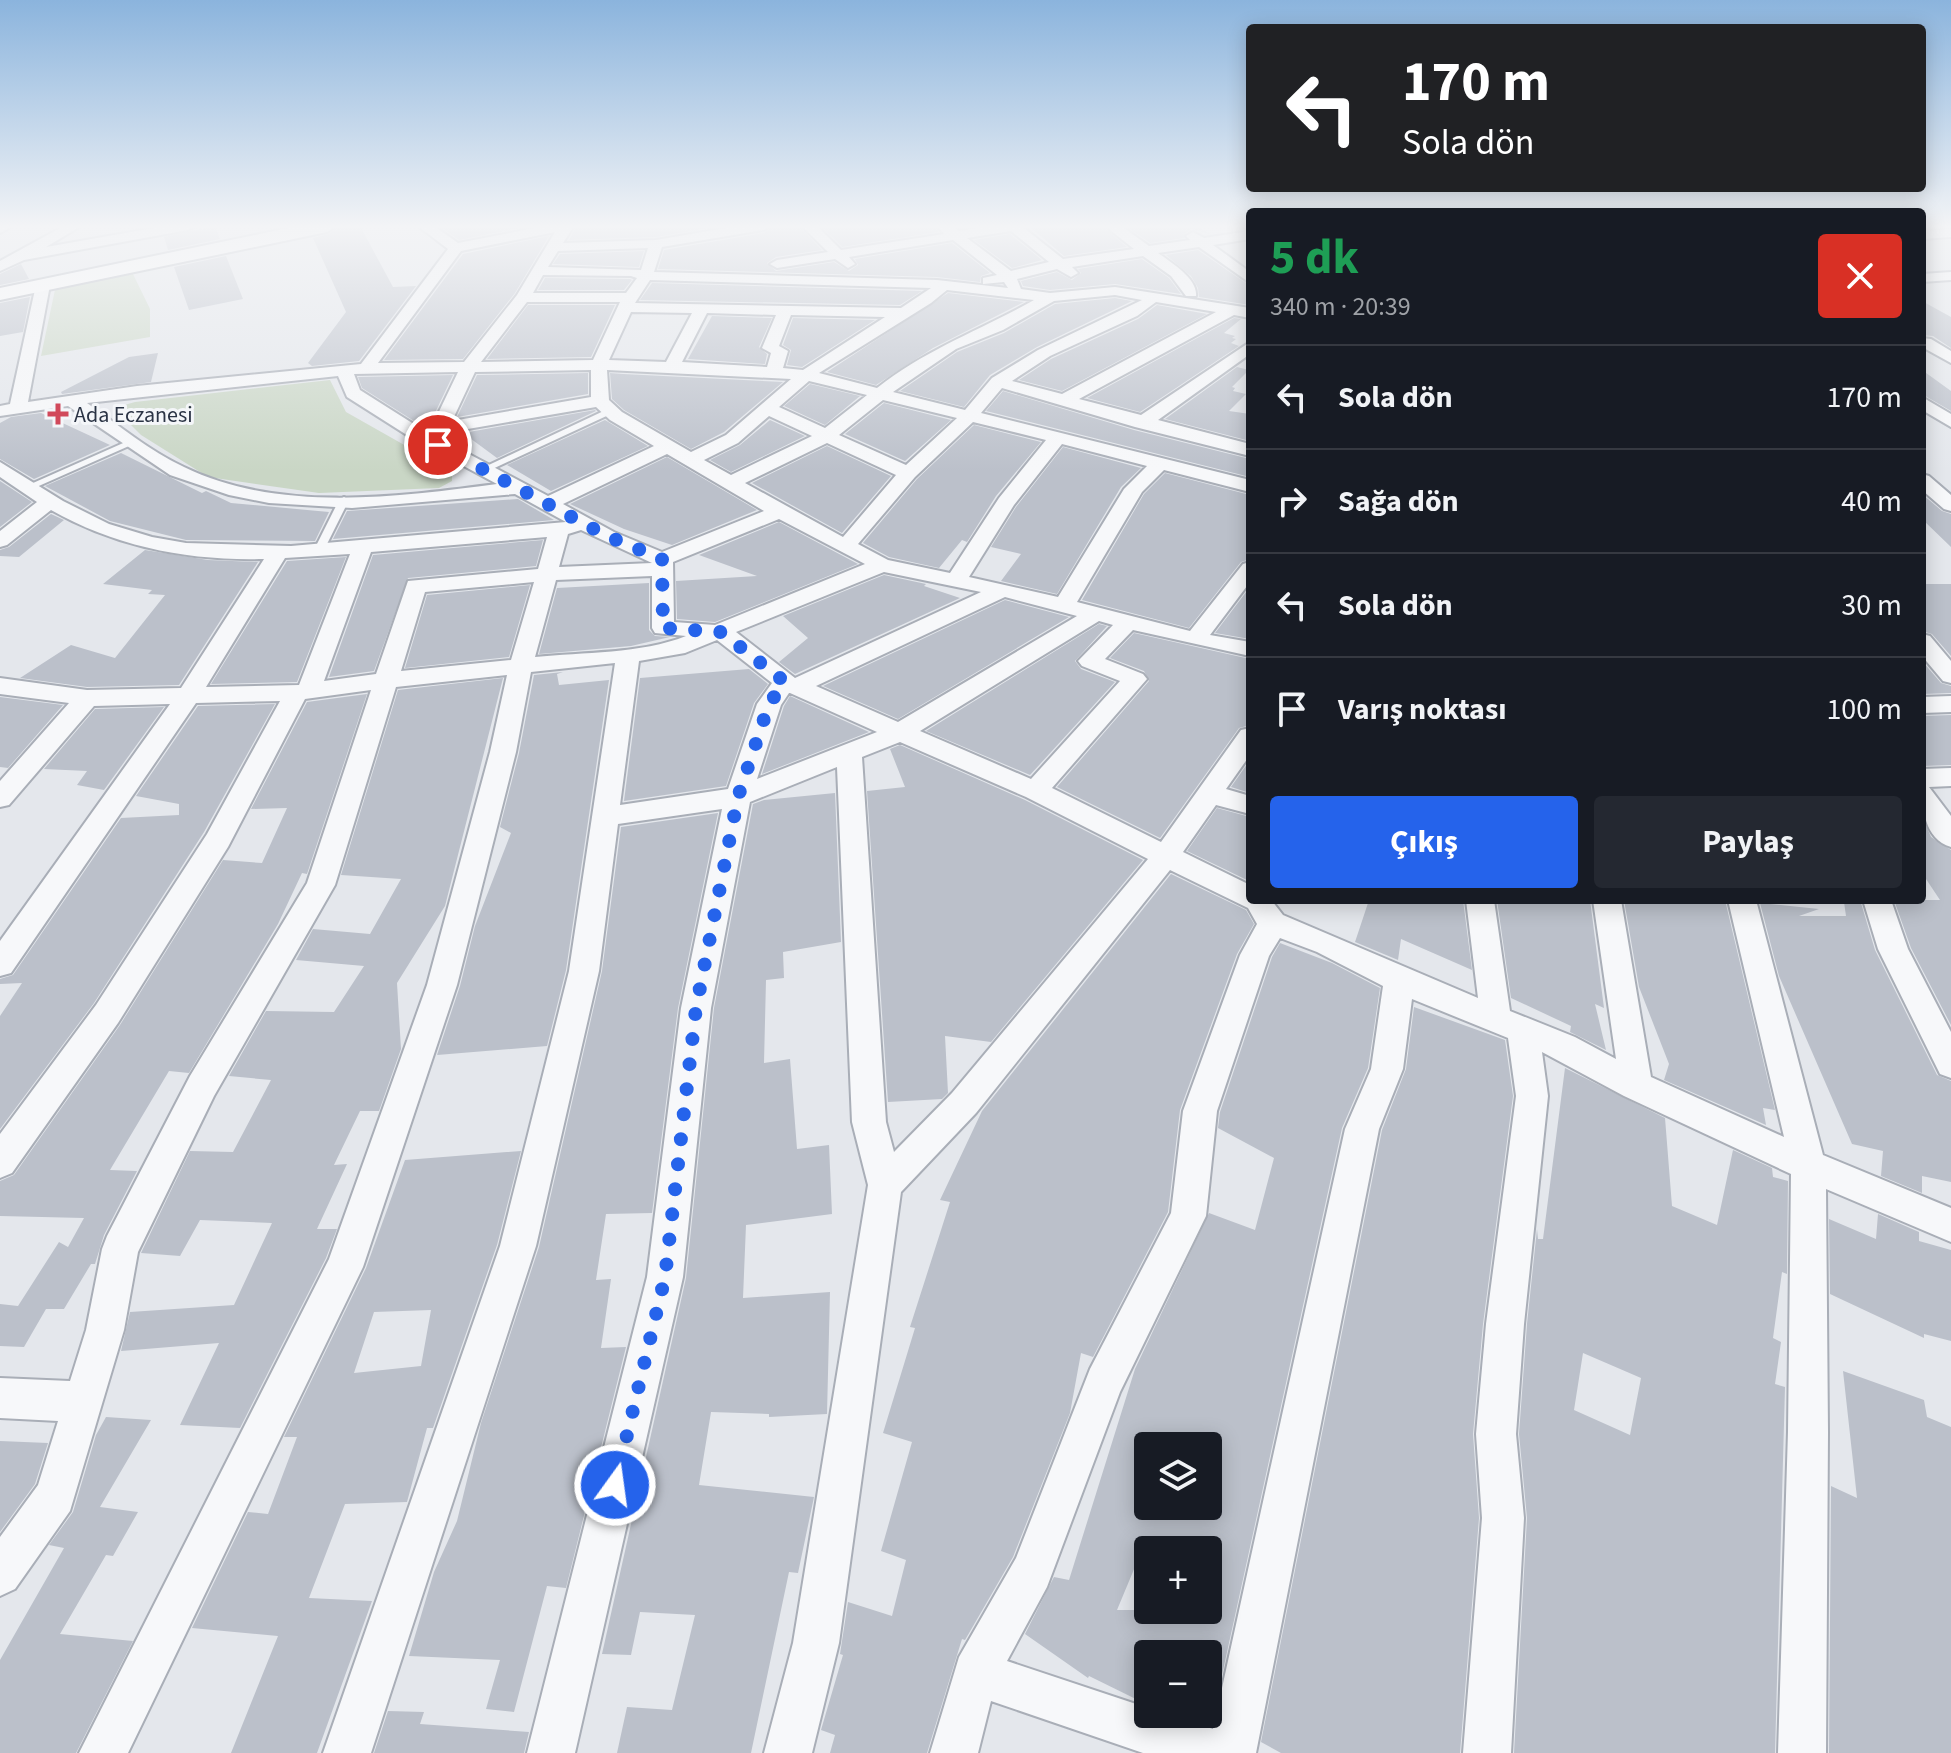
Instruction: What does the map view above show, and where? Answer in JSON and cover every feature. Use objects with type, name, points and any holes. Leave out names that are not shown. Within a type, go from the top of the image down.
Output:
[{"type":"street","points":[[37,308],[9,410],[137,391],[355,369],[599,365],[806,375],[1246,485]]},
{"type":"street","points":[[406,308],[355,369],[353,393],[416,433],[662,564]]},
{"type":"street","points":[[440,427],[469,366],[515,308]]},
{"type":"street","points":[[605,406],[599,365],[626,308]]},
{"type":"street","points":[[678,308],[902,313]]},
{"type":"street","points":[[693,458],[732,439],[806,375],[912,308]]},
{"type":"street","points":[[731,483],[828,435],[884,394],[910,370],[950,346],[997,327],[1031,308]]},
{"type":"street","points":[[846,546],[908,473],[971,414],[998,382],[1044,353],[1140,308]]},
{"type":"street","points":[[1212,308],[1246,313]]},
{"type":"street","points":[[671,367],[701,310]]},
{"type":"street","points":[[1064,400],[1230,311]]},
{"type":"street","points":[[773,373],[780,351],[770,348],[785,312]]},
{"type":"street","points":[[1926,342],[1951,339]]},
{"type":"street","points":[[1926,344],[1951,358]]},
{"type":"street","points":[[1141,423],[1246,350]]},
{"type":"street","points":[[998,382],[1246,449]]},
{"type":"street","points":[[72,401],[187,476],[237,491],[287,499],[344,500],[442,497],[516,488]]},
{"type":"street","points":[[1926,405],[1951,422]]},
{"type":"street","points":[[416,433],[440,427],[605,406],[780,512],[882,565],[1003,590],[1195,639],[1246,648]]},
{"type":"street","points":[[766,408],[908,473]]},
{"type":"street","points":[[956,580],[1006,502],[1058,437]]},
{"type":"street","points":[[547,504],[669,446]]},
{"type":"street","points":[[1064,606],[1134,489],[1160,464]]},
{"type":"street","points":[[2,472],[115,533],[164,545],[226,554],[277,554],[586,525]]},
{"type":"street","points":[[1926,484],[1951,484]]},
{"type":"street","points":[[1926,486],[1951,505]]},
{"type":"street","points":[[0,541],[51,500]]},
{"type":"street","points":[[0,1574],[55,1496],[105,1330],[120,1249],[202,1086],[321,885],[416,586],[662,564],[780,512]]},
{"type":"street","points":[[103,1753],[345,1267],[442,985],[503,752],[521,666],[559,529]]},
{"type":"street","points":[[0,1162],[107,1014],[218,840],[302,692],[363,547]]},
{"type":"street","points":[[0,964],[189,695],[277,554]]},
{"type":"street","points":[[662,564],[663,628],[721,632],[790,684],[1035,791],[1246,900]]},
{"type":"street","points":[[0,686],[87,698],[302,692],[628,655],[677,648],[882,565]]},
{"type":"street","points":[[1195,639],[1246,573]]},
{"type":"street","points":[[551,1753],[665,1277],[696,1008],[738,797],[769,704],[790,684],[1003,590]]},
{"type":"street","points":[[607,816],[738,797],[898,733],[1095,614]]},
{"type":"street","points":[[1035,791],[1135,679],[1090,661],[1128,622]]},
{"type":"street","points":[[1926,646],[1951,676]]},
{"type":"street","points":[[347,1753],[518,1246],[584,971],[628,655]]},
{"type":"street","points":[[0,798],[87,698]]},
{"type":"street","points":[[1926,705],[1951,704]]},
{"type":"street","points":[[885,1185],[964,1103],[1165,857],[1246,742]]},
{"type":"street","points":[[788,1753],[816,1643],[885,1185],[869,1122],[849,753]]},
{"type":"street","points":[[1926,778],[1951,777]]},
{"type":"street","points":[[1211,794],[1246,804]]},
{"type":"street","points":[[1926,800],[1951,837]]},
{"type":"street","points":[[1481,904],[1509,1025],[1532,1096],[1505,1324],[1496,1434],[1503,1518],[1487,1753]]},
{"type":"street","points":[[1608,904],[1636,1086]]},
{"type":"street","points":[[1743,904],[1808,1165],[1808,1432],[1802,1753]]},
{"type":"street","points":[[1878,904],[1893,949],[1951,1064]]},
{"type":"street","points":[[954,1753],[975,1673],[1032,1572],[1104,1383],[1188,1216],[1200,1111],[1255,955],[1259,907],[1399,980],[1564,1047],[1636,1086],[1808,1165],[1951,1225]]},
{"type":"street","points":[[1232,1753],[1362,1129],[1387,1069],[1399,980]]},
{"type":"street","points":[[0,1398],[84,1402]]},
{"type":"street","points":[[975,1673],[1213,1753]]},
{"type":"lane","points":[[483,470],[605,406]]},
{"type":"lane","points":[[29,487],[133,442]]},
{"type":"lane","points":[[319,550],[344,500]]},
{"type":"green space","points":[[51,308],[150,309],[150,337],[41,356]]},
{"type":"green space","points":[[330,380],[346,412],[452,472],[452,481],[439,488],[319,493],[208,477],[141,435],[114,408],[135,402]]},
{"type":"building","points":[[0,308],[28,308],[23,332],[0,336]]},
{"type":"building","points":[[344,308],[399,308],[359,361],[312,366],[308,363],[346,312]]},
{"type":"building","points":[[423,308],[503,308],[463,359],[384,360]]},
{"type":"building","points":[[526,308],[614,308],[591,357],[487,359]]},
{"type":"building","points":[[925,308],[1013,308],[933,348],[876,385],[827,372]]},
{"type":"building","points":[[1048,308],[1118,308],[1037,347],[990,375],[964,407],[900,391],[957,352],[1004,333]]},
{"type":"building","points":[[1153,308],[1207,314],[1062,391],[1019,380],[1051,359],[1138,319]]},
{"type":"building","points":[[1926,308],[1934,308],[1951,317],[1951,348],[1933,336],[1926,335]]},
{"type":"building","points":[[712,316],[772,318],[759,347],[767,354],[765,364],[688,359]]},
{"type":"building","points":[[793,318],[875,320],[802,367],[787,365],[791,350],[783,345]]},
{"type":"building","points":[[1234,318],[1241,319],[1224,333],[1235,336],[1231,343],[1239,346],[1140,412],[1087,398]]},
{"type":"building","points":[[158,353],[151,382],[61,392],[129,357]]},
{"type":"building","points":[[1237,367],[1246,369],[1232,387],[1235,388],[1233,391],[1246,394],[1229,411],[1246,413],[1246,440],[1165,419]]},
{"type":"building","points":[[588,373],[588,394],[457,417],[477,375]]},
{"type":"building","points":[[610,373],[783,382],[724,432],[691,449],[624,410],[612,399]]},
{"type":"building","points":[[1926,373],[1951,391],[1951,411],[1926,396]]},
{"type":"building","points":[[453,375],[433,417],[414,421],[362,388],[358,377]]},
{"type":"building","points":[[810,384],[860,396],[825,425],[784,406]]},
{"type":"building","points":[[1003,391],[1134,430],[1246,458],[1246,476],[986,411]]},
{"type":"building","points":[[884,403],[951,420],[905,461],[845,434]]},
{"type":"building","points":[[595,410],[497,458],[463,433]]},
{"type":"building","points":[[41,413],[110,445],[34,479],[0,459],[0,423],[11,417]]},
{"type":"building","points":[[605,420],[648,446],[551,491],[507,465]]},
{"type":"building","points":[[770,420],[805,436],[731,472],[710,460],[740,445]]},
{"type":"building","points":[[974,425],[1041,442],[996,496],[967,542],[962,540],[939,568],[889,557],[863,543],[917,479]]},
{"type":"building","points":[[827,446],[891,476],[842,533],[752,483]]},
{"type":"building","points":[[1063,447],[1141,468],[1121,487],[1057,594],[1001,581],[1021,554],[991,547],[1016,507]]},
{"type":"building","points":[[121,453],[202,493],[206,491],[231,503],[329,512],[315,541],[186,540],[110,521],[45,486]]},
{"type":"building","points":[[667,457],[757,510],[672,545],[624,529],[570,504]]},
{"type":"building","points":[[1165,473],[1246,494],[1246,560],[1241,562],[1189,628],[1082,600],[1144,494]]},
{"type":"building","points":[[0,481],[32,502],[0,527]]},
{"type":"building","points":[[1926,497],[1942,511],[1951,514],[1951,547],[1926,523]]},
{"type":"building","points":[[518,499],[554,520],[333,539],[347,511]]},
{"type":"building","points":[[51,514],[64,520],[19,557],[0,556],[0,550],[9,547]]},
{"type":"building","points":[[779,522],[858,564],[715,622],[677,619],[676,581],[757,576],[699,555]]},
{"type":"building","points":[[543,540],[536,566],[408,578],[374,671],[329,677],[373,555]]},
{"type":"building","points":[[145,550],[208,560],[258,562],[179,685],[87,687],[20,678],[71,645],[115,658],[165,595],[148,594],[152,590],[103,584]]},
{"type":"building","points":[[346,557],[297,682],[211,684],[287,561]]},
{"type":"building","points":[[884,575],[926,584],[924,586],[960,598],[795,674],[779,662],[808,638],[783,616]]},
{"type":"building","points":[[649,583],[649,630],[655,636],[670,637],[631,646],[539,654],[557,588]]},
{"type":"building","points":[[1926,584],[1951,584],[1951,656],[1932,634],[1926,632]]},
{"type":"building","points":[[530,585],[509,657],[405,668],[427,595]]},
{"type":"building","points":[[1246,592],[1246,638],[1215,633]]},
{"type":"building","points":[[1005,600],[1069,617],[898,719],[823,686]]},
{"type":"building","points":[[1099,624],[1107,626],[1075,661],[1081,669],[1115,682],[1030,775],[926,731]]},
{"type":"building","points":[[1134,633],[1246,658],[1246,726],[1239,728],[1160,838],[1057,787],[1149,681],[1144,671],[1110,658]]},
{"type":"building","points":[[1926,666],[1941,683],[1951,686],[1951,693],[1926,694]]},
{"type":"building","points":[[749,669],[768,684],[754,703],[726,786],[624,801],[640,678]]},
{"type":"building","points":[[563,672],[557,674],[559,685],[609,680],[566,970],[547,1046],[437,1055],[460,986],[475,926],[511,833],[500,827],[534,675]]},
{"type":"building","points":[[503,678],[445,906],[397,983],[401,1049],[379,1111],[360,1111],[334,1165],[347,1164],[317,1229],[337,1229],[326,1258],[240,1428],[180,1425],[219,1343],[121,1351],[130,1312],[234,1305],[272,1223],[200,1220],[180,1256],[141,1253],[190,1151],[233,1152],[271,1080],[229,1076],[266,1011],[334,1012],[364,966],[296,960],[313,929],[370,934],[401,879],[341,875],[398,690]]},
{"type":"building","points":[[367,694],[307,874],[302,873],[278,924],[189,1073],[169,1071],[110,1170],[137,1171],[104,1235],[95,1264],[91,1264],[64,1309],[46,1309],[24,1347],[0,1346],[0,1304],[18,1306],[59,1242],[68,1247],[84,1218],[0,1216],[0,1181],[14,1175],[120,1025],[223,860],[262,863],[287,808],[251,809],[307,702]]},
{"type":"building","points":[[790,696],[869,732],[762,774]]},
{"type":"building","points":[[0,697],[63,705],[8,768],[0,767]]},
{"type":"building","points":[[275,704],[204,832],[94,1003],[0,1129],[0,1016],[22,983],[0,984],[0,979],[13,975],[121,818],[179,815],[179,804],[136,796],[198,706]]},
{"type":"building","points":[[164,707],[104,790],[77,785],[87,771],[44,769],[95,709]]},
{"type":"building","points":[[1951,715],[1951,765],[1926,766],[1926,716]]},
{"type":"building","points":[[900,745],[1025,800],[1143,860],[991,1042],[945,1036],[948,1093],[942,1099],[888,1102],[867,791],[905,787],[890,749]]},
{"type":"building","points":[[1246,766],[1246,792],[1231,787]]},
{"type":"building","points":[[835,793],[841,942],[783,952],[784,978],[766,980],[764,1063],[790,1059],[797,1149],[829,1145],[832,1214],[746,1225],[743,1298],[830,1292],[827,1414],[769,1417],[769,1414],[711,1412],[699,1485],[814,1497],[798,1573],[789,1572],[751,1753],[617,1753],[627,1707],[672,1710],[695,1615],[640,1612],[631,1655],[602,1654],[686,1278],[714,1008],[753,804],[764,800]]},
{"type":"building","points":[[1217,808],[1246,816],[1246,880],[1187,851]]},
{"type":"building","points":[[718,813],[678,1008],[652,1213],[606,1214],[596,1280],[611,1279],[601,1348],[626,1347],[566,1588],[547,1586],[514,1712],[486,1709],[500,1660],[409,1656],[434,1572],[457,1521],[481,1423],[539,1247],[602,971],[621,827]]},
{"type":"building","points":[[1926,825],[1931,837],[1951,850],[1951,1025],[1911,948],[1895,904],[1926,904],[1926,900],[1940,900],[1926,879]]},
{"type":"building","points":[[1171,874],[1246,910],[1254,924],[1237,954],[1180,1110],[1168,1212],[1093,1357],[1081,1353],[1070,1413],[1013,1557],[965,1640],[962,1639],[927,1753],[830,1753],[835,1735],[821,1730],[843,1655],[840,1654],[848,1602],[892,1616],[906,1560],[881,1551],[912,1442],[883,1433],[915,1328],[910,1327],[950,1202],[940,1200],[982,1111]]},
{"type":"building","points":[[1368,904],[1464,904],[1472,970],[1401,939],[1398,960],[1355,942]]},
{"type":"building","points":[[1498,904],[1591,904],[1604,1008],[1595,1004],[1606,1050],[1570,1032],[1571,1026],[1511,998]]},
{"type":"building","points":[[1625,904],[1726,904],[1775,1110],[1763,1108],[1766,1125],[1664,1080],[1669,1064],[1639,987]]},
{"type":"building","points":[[1760,904],[1819,909],[1799,916],[1846,916],[1844,904],[1861,904],[1875,950],[1937,1075],[1951,1081],[1951,1182],[1922,1176],[1922,1193],[1881,1176],[1883,1151],[1852,1144],[1779,976]]},
{"type":"building","points":[[1280,943],[1332,963],[1380,988],[1368,1068],[1342,1128],[1222,1675],[1222,1640],[1134,1640],[1134,1698],[1088,1678],[1025,1634],[1054,1577],[1069,1580],[1135,1369],[1209,1213],[1255,1230],[1274,1158],[1218,1128],[1220,1112],[1272,957]]},
{"type":"building","points":[[1414,1007],[1505,1040],[1513,1096],[1483,1324],[1473,1434],[1479,1518],[1460,1753],[1281,1753],[1261,1742],[1382,1130],[1406,1069]]},
{"type":"building","points":[[1565,1068],[1665,1118],[1672,1206],[1717,1225],[1733,1150],[1772,1168],[1773,1177],[1788,1181],[1787,1274],[1782,1272],[1773,1338],[1781,1342],[1775,1384],[1785,1387],[1775,1753],[1514,1753],[1527,1518],[1519,1434],[1537,1229],[1538,1239],[1543,1239]],"holes":[[[1583,1353],[1641,1378],[1630,1435],[1574,1410]]]},
{"type":"building","points":[[521,1151],[497,1245],[433,1428],[427,1428],[407,1502],[345,1504],[309,1598],[372,1601],[317,1753],[231,1753],[278,1636],[192,1628],[248,1512],[268,1514],[297,1437],[284,1437],[366,1268],[405,1160]],"holes":[[[431,1310],[421,1366],[354,1373],[374,1312]]]},
{"type":"building","points":[[1878,1214],[1919,1232],[1919,1241],[1951,1250],[1951,1341],[1924,1334],[1924,1338],[1830,1294],[1829,1219],[1876,1239]]},
{"type":"building","points":[[1843,1371],[1924,1400],[1927,1417],[1951,1427],[1951,1753],[1829,1753],[1831,1486],[1857,1498]]},
{"type":"building","points":[[106,1417],[151,1420],[100,1507],[138,1512],[113,1556],[106,1555],[60,1634],[133,1641],[76,1753],[0,1753],[0,1660],[64,1548],[49,1545],[73,1512],[96,1435]]},
{"type":"building","points":[[0,1441],[48,1443],[35,1484],[0,1532]]},
{"type":"building","points":[[388,1711],[424,1712],[420,1724],[529,1732],[524,1753],[374,1753]]},
{"type":"place","name":"Ada Eczanesi","points":[[58,414]]},
{"type":"route","points":[[438,445],[607,536],[662,559],[663,628],[721,632],[785,682],[769,704],[738,797],[696,1008],[665,1277],[615,1485]]}]
